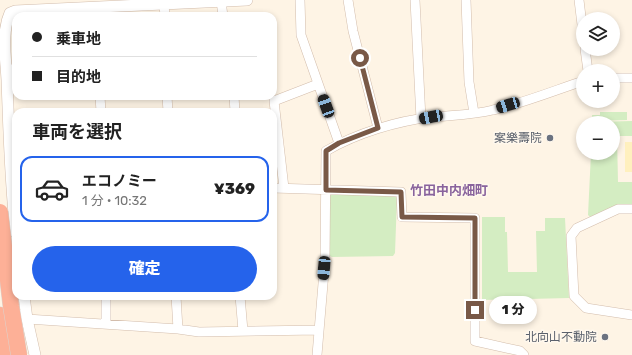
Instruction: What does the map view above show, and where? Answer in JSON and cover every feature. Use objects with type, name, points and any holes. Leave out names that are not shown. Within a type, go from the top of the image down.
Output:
[{"type":"highway","points":[[0,212],[9,292],[19,355]]},
{"type":"highway","points":[[0,315],[7,355]]},
{"type":"street","points":[[12,12],[247,0]]},
{"type":"street","points":[[300,0],[301,35],[339,143]]},
{"type":"street","points":[[348,0],[352,31],[378,128]]},
{"type":"street","points":[[415,0],[421,119]]},
{"type":"street","points":[[466,0],[469,82],[474,113]]},
{"type":"street","points":[[579,0],[580,12]]},
{"type":"street","points":[[221,1],[222,12]]},
{"type":"street","points":[[164,5],[165,12]]},
{"type":"street","points":[[12,12],[10,13],[6,22],[3,33],[11,69],[12,108]]},
{"type":"street","points":[[620,78],[632,78]]},
{"type":"street","points":[[317,355],[325,260],[326,151],[339,143],[378,128],[421,119],[493,110],[576,82]]},
{"type":"street","points":[[277,100],[318,84]]},
{"type":"street","points":[[277,127],[284,188]]},
{"type":"street","points":[[277,188],[401,192],[402,217],[475,218],[475,341],[520,351],[524,355]]},
{"type":"street","points":[[632,209],[618,209],[577,228],[571,236],[574,296],[586,308],[632,315]]},
{"type":"street","points":[[25,300],[35,355]]},
{"type":"street","points":[[106,300],[106,323]]},
{"type":"street","points":[[176,300],[178,329]]},
{"type":"street","points":[[240,300],[243,332]]},
{"type":"street","points":[[0,315],[20,314],[27,318],[106,323],[199,332],[319,330]]},
{"type":"green space","points":[[600,112],[627,112],[627,120],[620,120],[620,116],[592,115],[600,115]]},
{"type":"green space","points":[[620,121],[632,121],[632,136],[620,136]]},
{"type":"green space","points":[[591,160],[618,160],[618,182],[632,182],[632,204],[619,204],[590,217],[588,215]]},
{"type":"green space","points":[[332,193],[393,195],[397,198],[395,253],[393,256],[332,257],[328,255],[328,198]]},
{"type":"green space","points":[[482,217],[505,217],[508,272],[537,272],[536,231],[545,231],[545,218],[565,218],[569,298],[482,300]]},
{"type":"sand","points":[[625,142],[632,142],[632,172],[625,172]]},
{"type":"place","name":"案樂壽院","points":[[550,138]]},
{"type":"place","name":"北向山不動院","points":[[605,337]]},
{"type":"district","name":"竹田中内畑町","points":[[449,190]]},
{"type":"route","points":[[360,58],[378,128],[339,143],[326,151],[326,190],[401,192],[402,217],[475,218],[475,310]]}]
